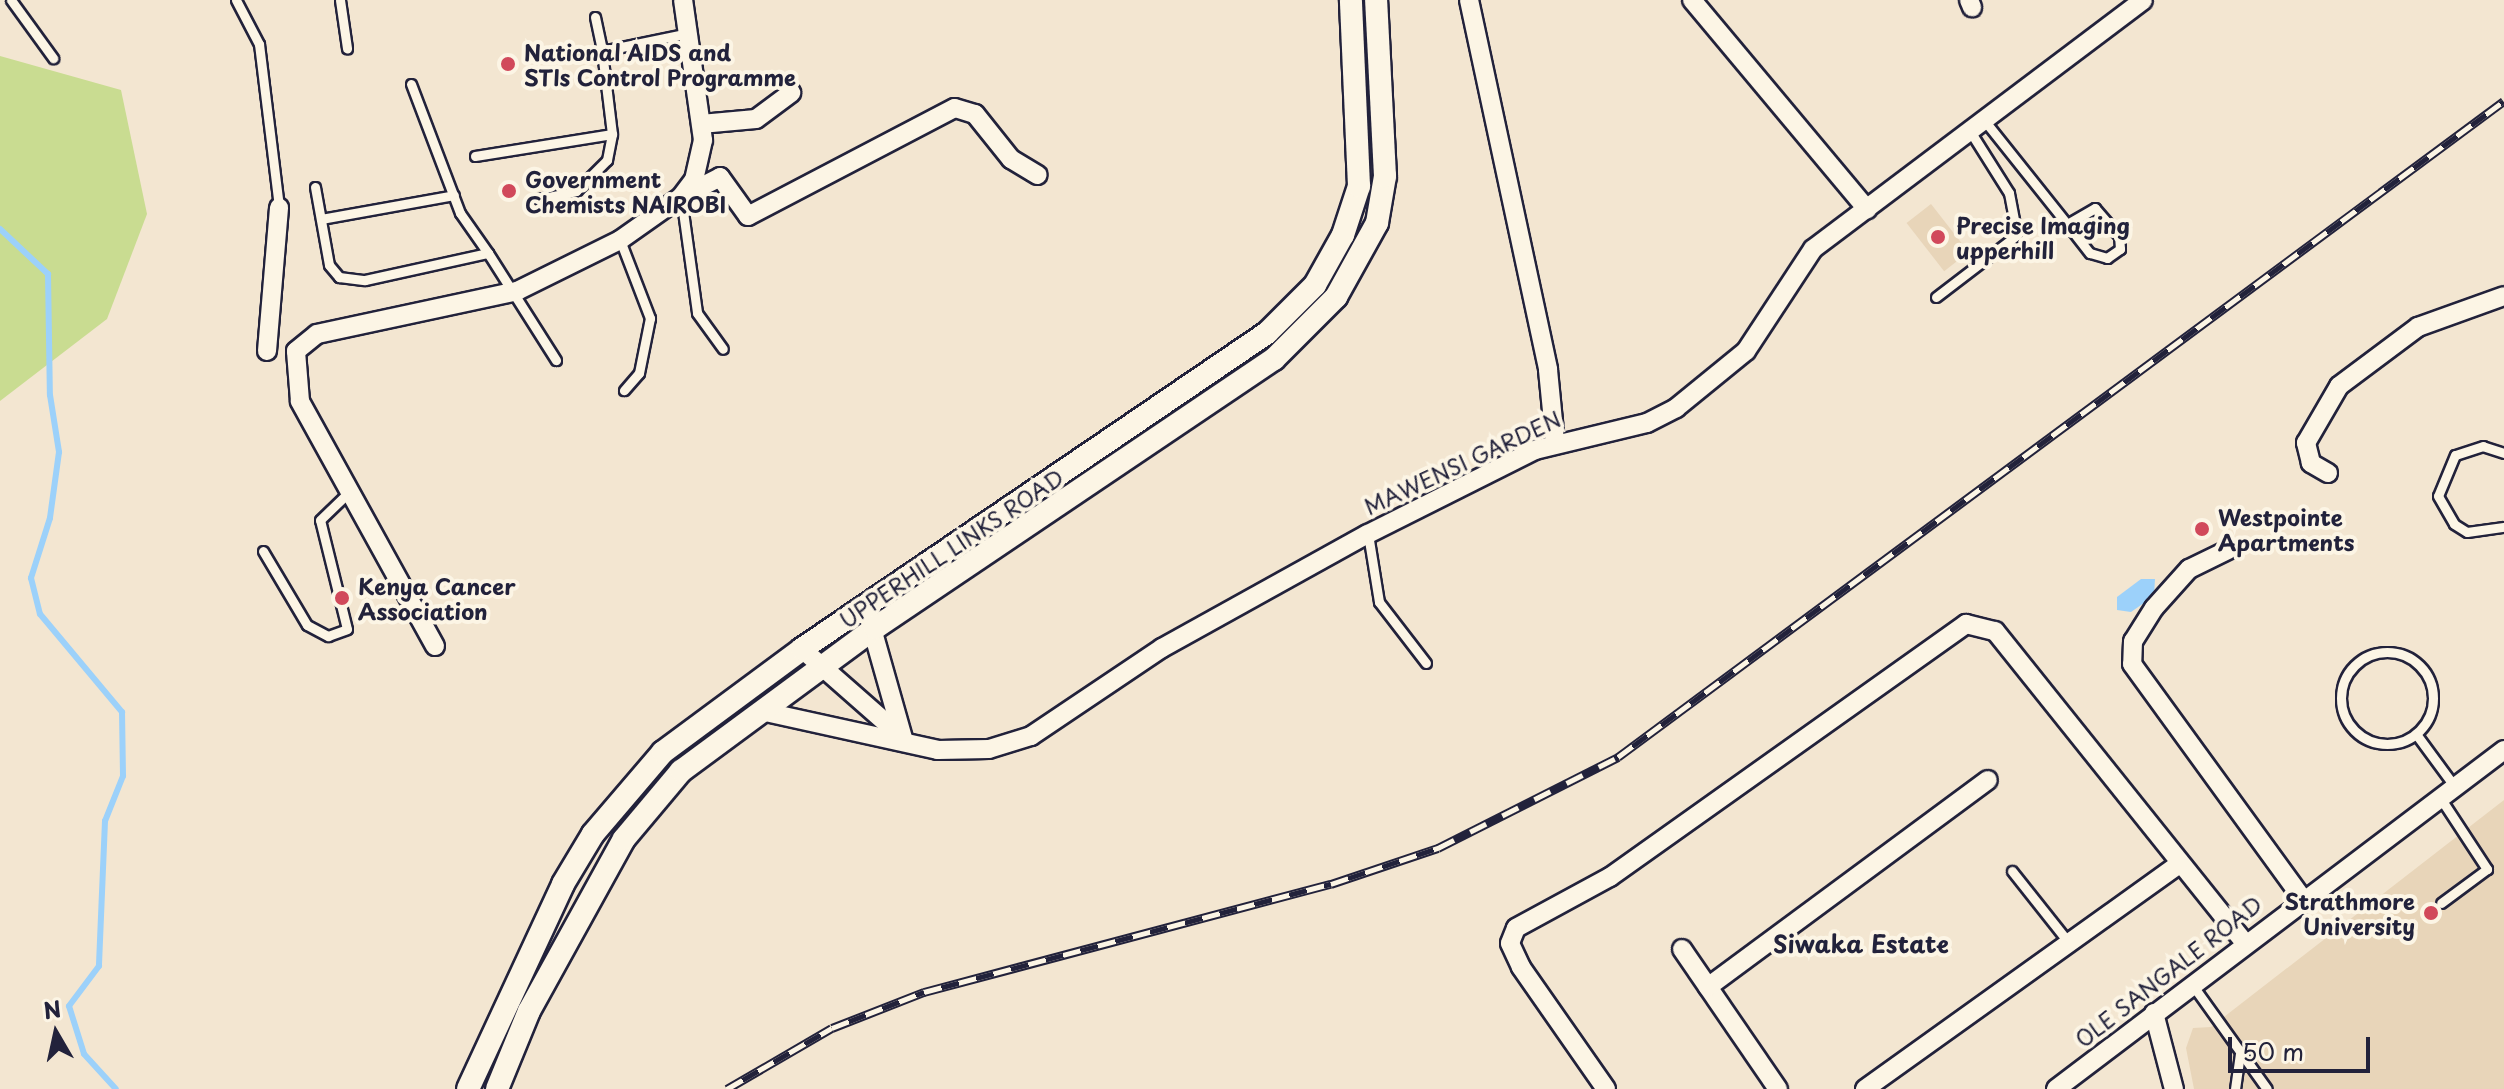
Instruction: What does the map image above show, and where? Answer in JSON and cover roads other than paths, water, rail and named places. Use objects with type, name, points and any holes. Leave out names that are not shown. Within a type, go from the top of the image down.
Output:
[{"type":"street","points":[[681,197],[700,164],[701,124],[683,0]]},
{"type":"street","name":"UPPERHILL LINKS ROAD","points":[[468,1089],[593,834],[663,752],[802,649],[1267,333],[1315,285],[1343,235],[1359,186],[1351,0]]},
{"type":"street","name":"UPPERHILL LINKS ROAD","points":[[497,1089],[529,1011],[624,839],[681,771],[875,628],[1274,359],[1336,297],[1377,223],[1385,176],[1376,0]]},
{"type":"street","points":[[1457,0],[1475,38]]},
{"type":"street","points":[[1469,0],[1548,370],[1555,442]]},
{"type":"street","points":[[1692,0],[1844,176],[1867,209]]},
{"type":"street","name":"MAWENSI GARDEN","points":[[903,738],[938,750],[989,749],[1031,736],[1197,627],[1368,534],[1555,442],[1647,423],[1727,373],[1813,249],[2143,0]]},
{"type":"street","points":[[701,124],[756,119],[791,93]]},
{"type":"street","points":[[435,646],[296,391],[300,344],[517,291],[620,240],[681,197],[720,177],[748,216],[955,108],[975,114],[1011,159],[1038,175]]},
{"type":"street","points":[[267,351],[279,207]]},
{"type":"street","points":[[2328,473],[2311,463],[2306,443],[2339,386],[2418,327],[2504,296]]},
{"type":"street","points":[[2228,550],[2189,569],[2154,608],[2133,641],[2132,664],[2302,898]]},
{"type":"street","points":[[864,607],[875,628],[903,738]]},
{"type":"street","points":[[1606,1089],[1521,967],[1510,935],[1533,912],[1610,877],[1966,624],[1995,631],[2178,865],[2243,941]]},
{"type":"street","points":[[802,649],[819,670],[903,738]]},
{"type":"street","points":[[761,711],[903,738]]},
{"type":"street","name":"OLE SANGALE ROAD","points":[[2056,1089],[2243,941],[2504,750]]},
{"type":"street","points":[[1708,987],[1988,780]]},
{"type":"street","points":[[1865,1089],[2178,865]]},
{"type":"street","points":[[1682,949],[1778,1089]]},
{"type":"street","points":[[2154,1013],[2174,1089]]},
{"type":"lane","points":[[11,0],[53,58]]},
{"type":"lane","points":[[236,0],[259,44],[279,207]]},
{"type":"lane","points":[[340,0],[347,48]]},
{"type":"lane","points":[[539,199],[593,180],[612,134],[595,17]]},
{"type":"lane","points":[[602,51],[689,33]]},
{"type":"lane","points":[[411,84],[471,235],[517,291],[556,360]]},
{"type":"lane","points":[[1977,126],[2098,259],[2120,249],[2119,236],[2095,208],[2067,224]]},
{"type":"lane","points":[[1936,297],[2017,235],[2009,193],[1977,126]]},
{"type":"lane","points":[[475,156],[612,134]]},
{"type":"lane","points":[[315,187],[329,265],[349,281],[488,253]]},
{"type":"lane","points":[[321,219],[454,195]]},
{"type":"lane","points":[[681,197],[697,313],[723,349]]},
{"type":"lane","points":[[620,240],[650,318],[649,346],[624,390]]},
{"type":"lane","points":[[2504,453],[2483,446],[2455,455],[2444,467],[2438,496],[2442,511],[2467,532],[2504,527]]},
{"type":"lane","points":[[263,551],[307,625],[328,636],[347,629],[320,520],[349,492]]},
{"type":"lane","points":[[1368,534],[1379,602],[1426,663]]},
{"type":"lane","points":[[2394,653],[2421,666],[2433,709],[2416,734],[2388,744],[2359,735],[2341,695],[2353,667],[2394,653]]},
{"type":"lane","points":[[2416,734],[2487,869],[2441,903]]},
{"type":"lane","points":[[2012,871],[2069,943]]},
{"type":"lane","points":[[2191,983],[2267,1089]]},
{"type":"lane","points":[[2235,1089],[2240,1054]]},
{"type":"water","points":[[2141,579],[2155,579],[2154,596],[2131,612],[2117,610],[2117,597]]},
{"type":"waterway","points":[[0,229],[48,274],[50,395],[59,452],[50,518],[31,578],[40,614],[122,712],[123,776],[105,821],[99,966],[69,1006],[84,1054],[116,1089]]},
{"type":"railway","points":[[727,1089],[832,1028],[924,992],[1331,884],[1438,848],[1618,757],[2504,101]]},
{"type":"place","name":"National AIDS and STIs Control Programme","points":[[508,64]]},
{"type":"place","name":"Government Chemists NAIROBI","points":[[509,191]]},
{"type":"place","name":"Precise Imaging upperhill","points":[[1938,237]]},
{"type":"place","name":"Westpointe Apartments","points":[[2202,529]]},
{"type":"place","name":"Kenya Cancer Association","points":[[342,598]]},
{"type":"place","name":"Strathmore University","points":[[2431,913]]},
{"type":"district","name":"Siwaka Estate","points":[[1861,944]]}]
